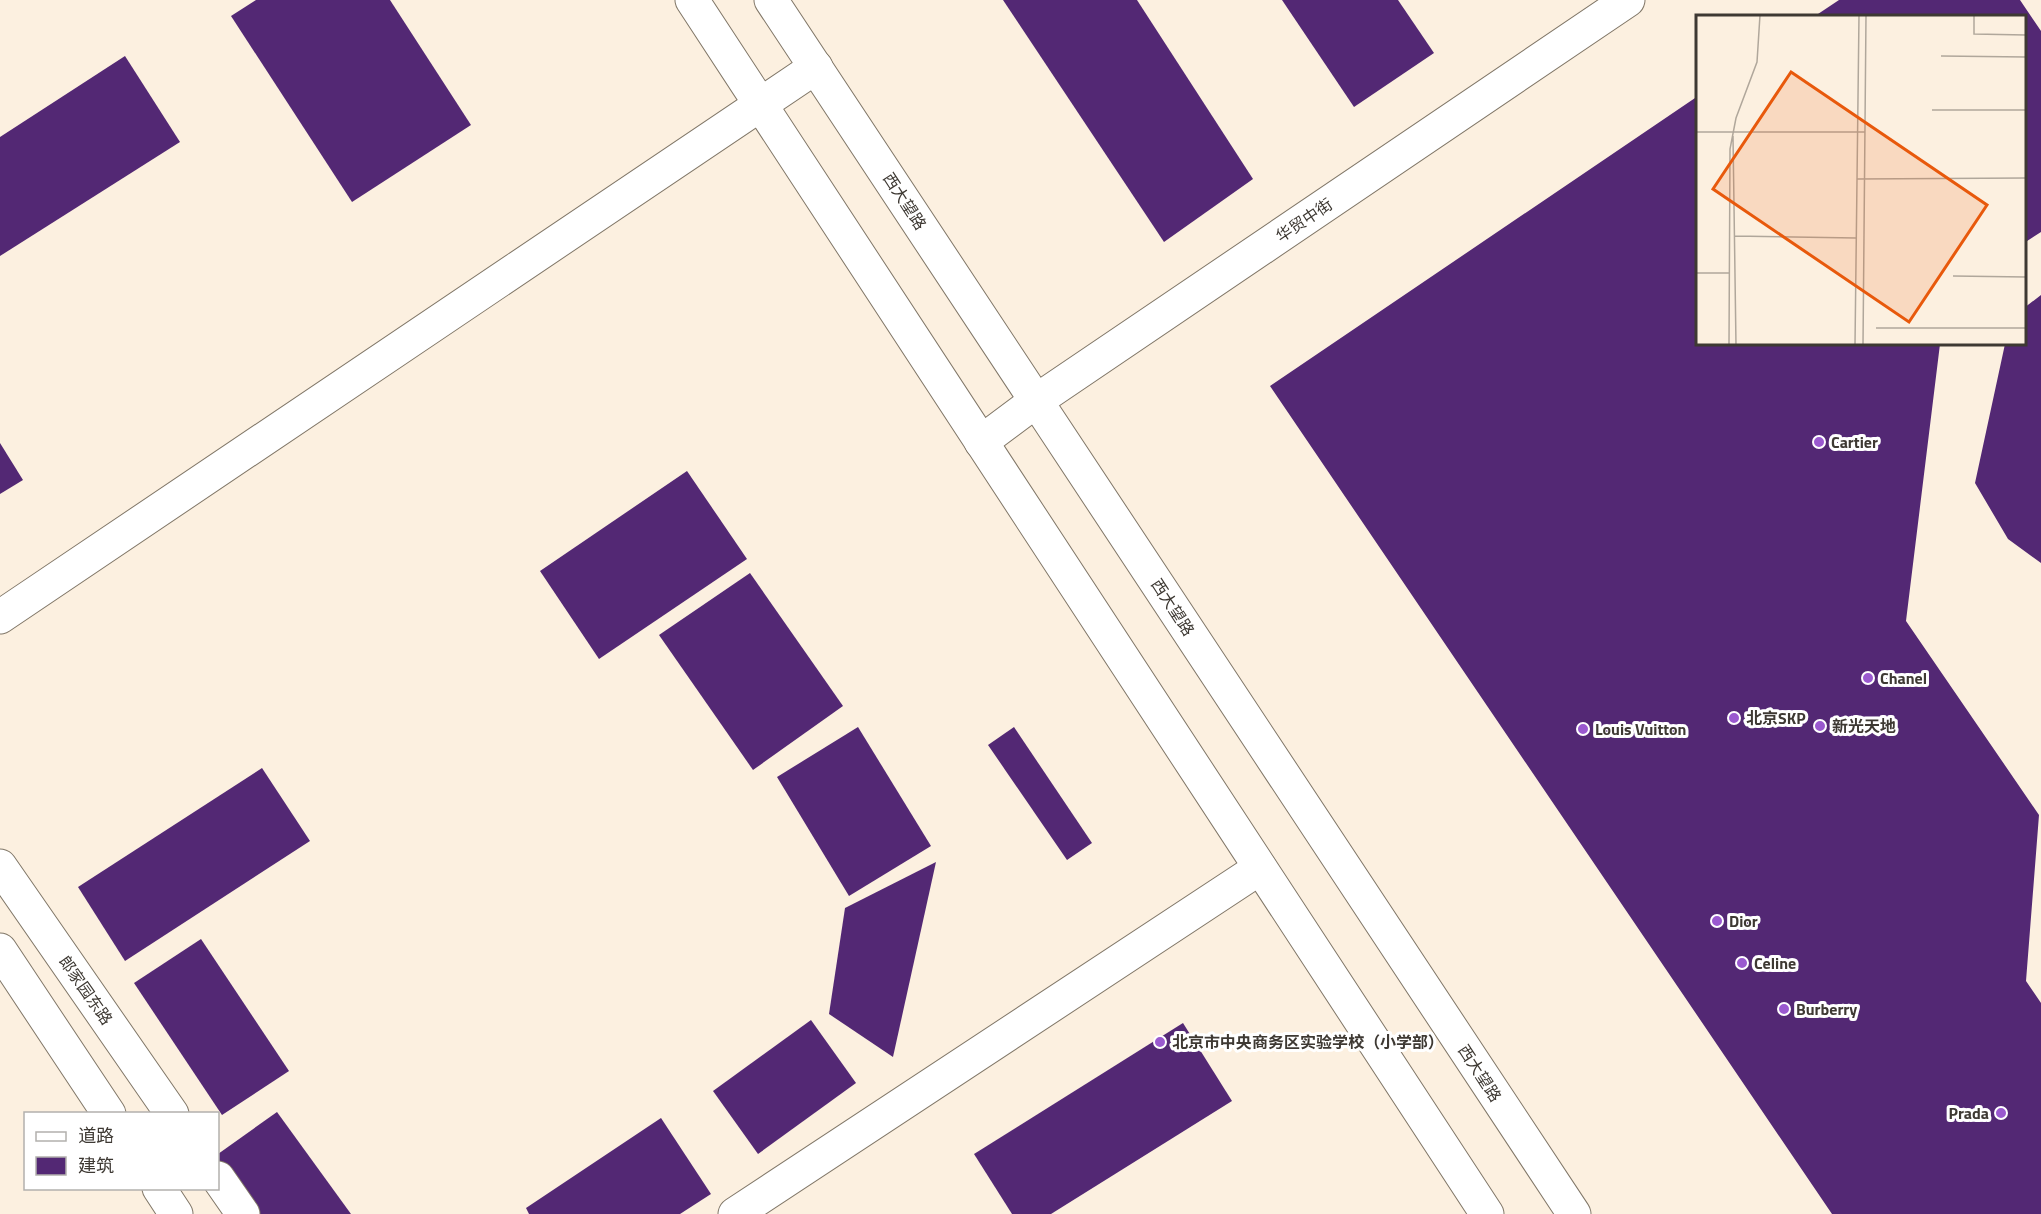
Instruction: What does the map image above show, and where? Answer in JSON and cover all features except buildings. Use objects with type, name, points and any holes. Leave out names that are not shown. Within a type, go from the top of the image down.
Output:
[{"type":"street","points":[[692,0],[1487,1214]]},
{"type":"street","name":"西大望路","points":[[771,0],[1574,1214]]},
{"type":"street","name":"华贸中街","points":[[981,442],[1036,401],[1628,0]]},
{"type":"street","points":[[0,617],[816,67]]},
{"type":"street","name":"郎家园东路","points":[[0,866],[171,1112]]},
{"type":"street","points":[[735,1214],[1260,868]]},
{"type":"street","points":[[0,950],[108,1112]]},
{"type":"street","points":[[219,1179],[243,1214]]},
{"type":"street","points":[[160,1190],[176,1214]]},
{"type":"place","name":"Cartier","points":[[1819,442]]},
{"type":"place","name":"Chanel","points":[[1868,678]]},
{"type":"place","name":"北京SKP","points":[[1734,718]]},
{"type":"place","name":"新光天地","points":[[1820,726]]},
{"type":"place","name":"Louis Vuitton","points":[[1583,729]]},
{"type":"place","name":"Dior","points":[[1717,921]]},
{"type":"place","name":"Celine","points":[[1742,963]]},
{"type":"place","name":"Burberry","points":[[1784,1009]]},
{"type":"place","name":"北京市中央商务区实验学校（小学部）","points":[[1160,1042]]},
{"type":"place","name":"Prada","points":[[2001,1113]]}]
